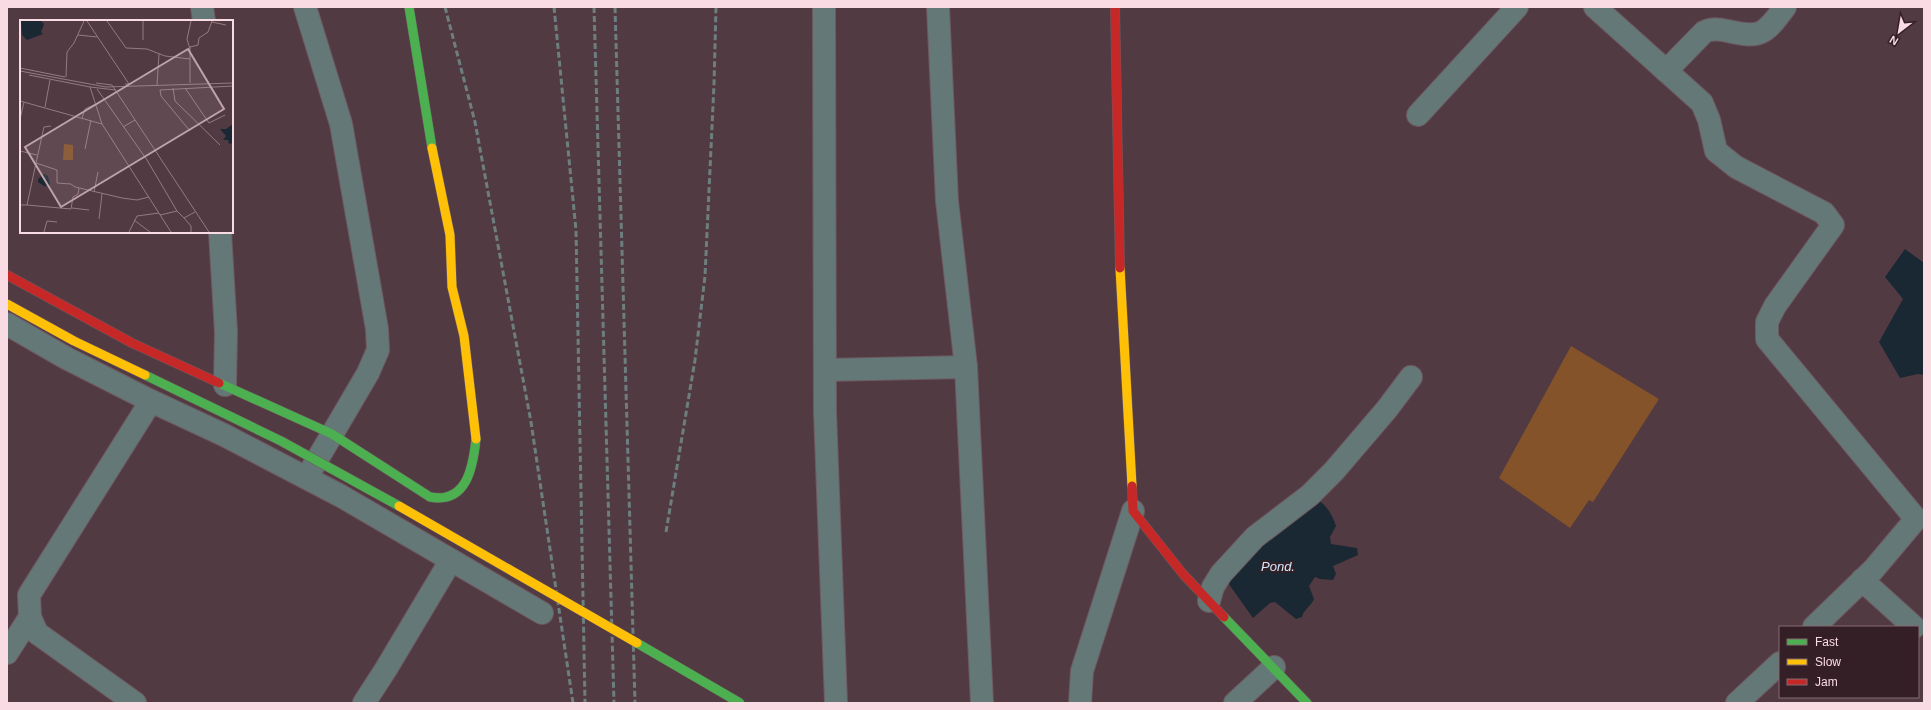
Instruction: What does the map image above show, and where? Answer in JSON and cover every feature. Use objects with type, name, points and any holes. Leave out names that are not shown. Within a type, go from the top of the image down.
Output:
[{"type":"street","points":[[202,7],[204,20]]},
{"type":"street","points":[[305,7],[341,124],[377,329],[378,350],[368,373],[306,478]]},
{"type":"street","points":[[7,275],[132,343],[332,434],[430,497],[440,499],[450,497],[461,490],[468,477],[474,458],[476,439],[473,411],[469,389],[464,336],[452,288],[450,235],[437,176],[409,7]]},
{"type":"street","points":[[824,7],[825,370],[836,703]]},
{"type":"street","points":[[938,7],[947,201],[966,367],[982,703]]},
{"type":"street","points":[[1080,703],[1082,671],[1133,511],[1119,243],[1115,7]]},
{"type":"street","points":[[1418,114],[1517,7]]},
{"type":"street","points":[[1595,7],[1666,72],[1702,102],[1709,120],[1716,151],[1736,167],[1824,213],[1832,225],[1775,306],[1767,322],[1768,339],[1920,515],[1862,580],[1815,626]]},
{"type":"street","points":[[1666,72],[1704,32],[1712,28],[1748,36],[1760,34],[1772,24],[1785,7]]},
{"type":"street","points":[[220,233],[226,332],[225,385]]},
{"type":"street","points":[[7,304],[46,327],[123,366],[253,427],[370,489],[740,703]]},
{"type":"street","points":[[7,324],[66,358],[151,401],[224,435],[341,496],[542,612]]},
{"type":"street","points":[[825,370],[966,367]]},
{"type":"street","points":[[1209,601],[1221,574],[1254,537],[1310,495],[1334,471],[1387,409],[1411,377]]},
{"type":"street","points":[[135,703],[37,633],[30,617],[29,595],[151,401]]},
{"type":"street","points":[[1133,511],[1183,574],[1307,703]]},
{"type":"street","points":[[364,703],[451,560]]},
{"type":"street","points":[[1862,580],[1913,626]]},
{"type":"street","points":[[7,653],[30,617]]},
{"type":"street","points":[[1737,703],[1779,664]]},
{"type":"street","points":[[1235,703],[1274,667]]},
{"type":"shaded area","points":[[1571,346],[1659,399],[1593,502],[1589,500],[1570,528],[1499,478]]},
{"type":"water","points":[[1905,249],[1924,263],[1924,375],[1918,374],[1900,378],[1879,342],[1903,299],[1885,277]]},
{"type":"water","name":"Pond.","points":[[1310,495],[1323,504],[1329,511],[1334,521],[1336,526],[1330,537],[1331,544],[1357,548],[1358,555],[1333,566],[1336,574],[1333,580],[1315,577],[1309,586],[1314,599],[1302,617],[1296,619],[1275,602],[1270,603],[1253,618],[1228,583],[1229,570]]},
{"type":"railway","points":[[445,7],[475,122],[531,422],[573,703]]},
{"type":"railway","points":[[554,7],[576,230],[585,703]]},
{"type":"railway","points":[[594,7],[614,703]]},
{"type":"railway","points":[[615,7],[635,703]]},
{"type":"railway","points":[[666,532],[695,360],[705,276],[716,7]]},
{"type":"traffic: fast","points":[[409,7],[432,148]]},
{"type":"traffic: fast","points":[[145,375],[281,441],[399,506]]},
{"type":"traffic: fast","points":[[219,383],[332,434],[430,497],[442,498],[452,495],[460,489],[470,472],[476,439]]},
{"type":"traffic: fast","points":[[1224,617],[1307,703]]},
{"type":"traffic: fast","points":[[637,643],[740,703]]},
{"type":"traffic: slow","points":[[432,148],[450,235],[452,287],[464,336],[476,439]]},
{"type":"traffic: slow","points":[[1120,268],[1132,486]]},
{"type":"traffic: slow","points":[[7,304],[74,341],[145,375]]},
{"type":"traffic: slow","points":[[399,506],[637,643]]},
{"type":"traffic: jam","points":[[1115,7],[1120,268]]},
{"type":"traffic: jam","points":[[7,275],[132,343],[219,383]]},
{"type":"traffic: jam","points":[[1132,486],[1133,511],[1183,574],[1224,617]]}]
